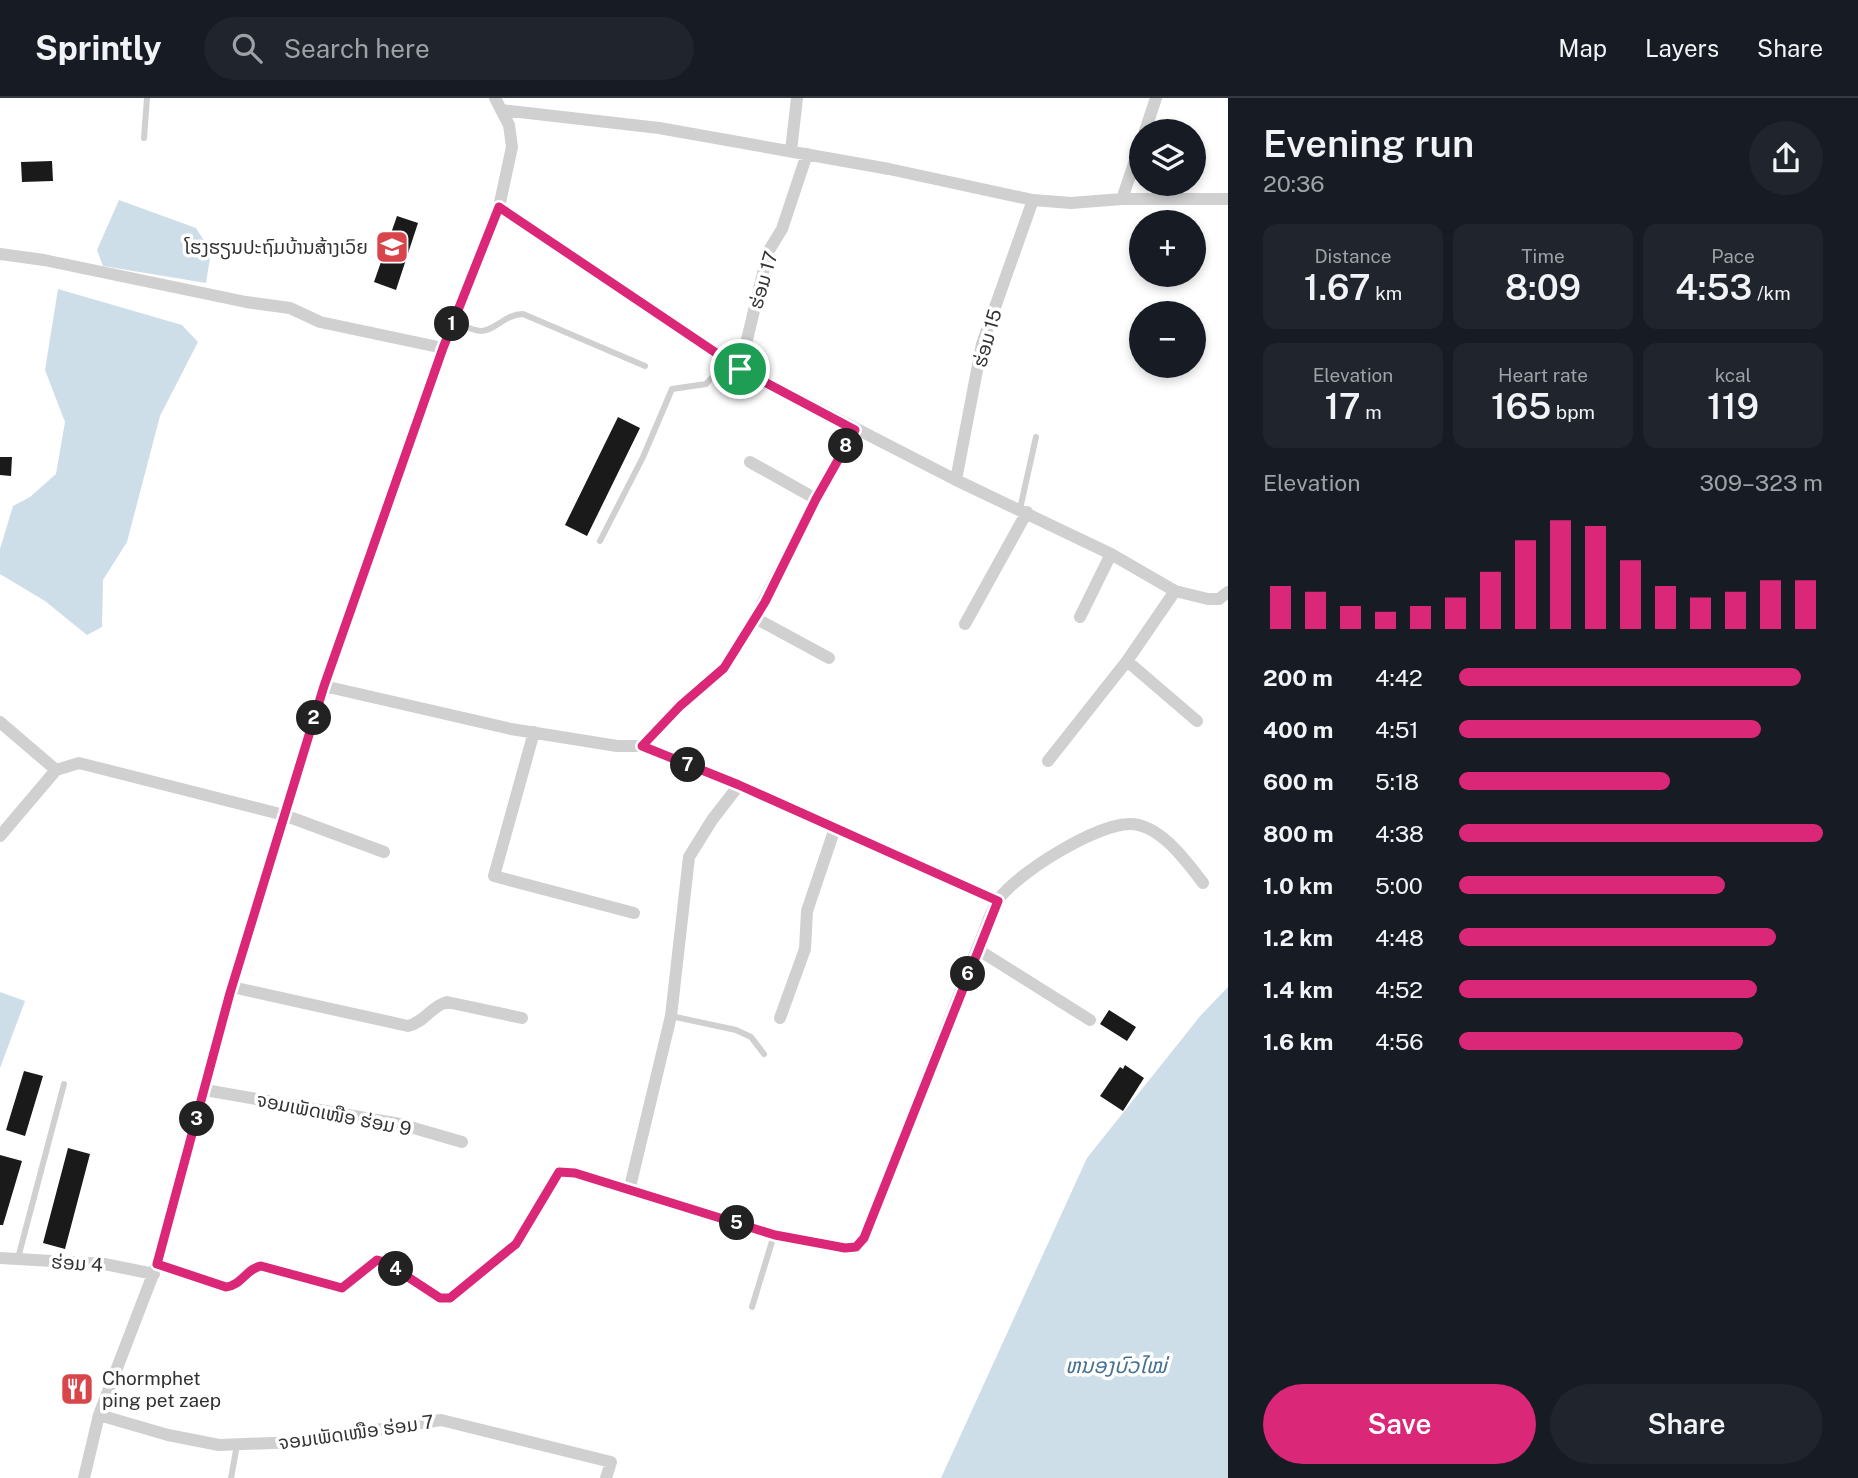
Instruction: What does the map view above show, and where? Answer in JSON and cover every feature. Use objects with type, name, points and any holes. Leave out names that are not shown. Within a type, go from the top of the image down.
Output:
[{"type":"street","points":[[791,151],[797,98]]},
{"type":"street","points":[[1149,119],[1156,98]]},
{"type":"street","points":[[498,104],[791,151],[1033,200],[1071,203],[1122,198],[1228,199]]},
{"type":"street","points":[[84,1478],[99,1415],[155,1269],[232,987],[324,686],[443,348],[499,207],[512,147],[509,125],[498,104]]},
{"type":"street","name":"ຮ່ອມ 17","points":[[740,369],[768,252],[782,229],[807,154]]},
{"type":"street","points":[[1122,198],[1129,178]]},
{"type":"street","name":"ຮ່ອມ 15","points":[[956,480],[982,344],[1033,200]]},
{"type":"street","points":[[499,207],[740,369],[855,430],[1111,554],[1175,591],[1208,599],[1227,596]]},
{"type":"street","points":[[0,254],[44,260],[246,303],[290,308],[320,322],[443,348]]},
{"type":"street","points":[[642,746],[680,706],[724,668],[755,618],[855,430]]},
{"type":"street","points":[[750,462],[816,499]]},
{"type":"street","points":[[965,624],[1023,511]]},
{"type":"street","points":[[1080,617],[1111,554]]},
{"type":"street","points":[[1048,761],[1127,661],[1175,591]]},
{"type":"street","points":[[755,618],[829,658]]},
{"type":"street","points":[[1127,661],[1197,721]]},
{"type":"street","points":[[324,686],[511,729],[617,746],[642,746],[739,785],[998,901]]},
{"type":"street","points":[[0,722],[56,770]]},
{"type":"street","points":[[534,732],[494,876],[634,913]]},
{"type":"street","points":[[0,836],[56,770],[79,763],[284,815],[384,852]]},
{"type":"street","points":[[739,785],[691,851],[671,1016],[629,1191],[775,1235],[845,1248],[856,1247],[864,1238],[977,949],[998,901],[1020,876],[1107,829],[1131,824],[1161,838],[1203,883]]},
{"type":"street","points":[[780,1018],[805,949],[807,911],[835,828]]},
{"type":"street","points":[[977,949],[1090,1020]]},
{"type":"street","points":[[232,987],[408,1026],[422,1023],[439,1004],[447,1002],[522,1018]]},
{"type":"street","name":"ຈອມເພັດເໜືອ ຮ່ອມ 9","points":[[205,1090],[400,1124],[462,1142]]},
{"type":"street","name":"ຮ່ອມ 4","points":[[0,1258],[155,1269],[226,1287],[236,1284],[256,1266],[261,1266],[342,1288],[377,1260],[385,1262],[440,1298],[450,1298],[516,1244],[559,1172],[575,1173],[629,1191]]},
{"type":"street","name":"ຈອມເພັດເໜືອ ຮ່ອມ 7","points":[[99,1415],[168,1435],[219,1446],[298,1442],[441,1420],[611,1462],[606,1478]]},
{"type":"lane","points":[[145,138],[147,98]]},
{"type":"lane","points":[[454,322],[480,331],[488,330],[506,316],[523,314],[645,366]]},
{"type":"lane","points":[[600,541],[643,457],[672,389],[706,384],[727,361]]},
{"type":"lane","points":[[1023,511],[1036,437]]},
{"type":"lane","points":[[671,1016],[736,1030],[751,1037],[764,1054]]},
{"type":"lane","points":[[18,1259],[64,1084]]},
{"type":"lane","points":[[752,1307],[775,1235]]},
{"type":"lane","points":[[231,1478],[237,1445]]},
{"type":"water","points":[[119,200],[196,228],[211,252],[206,283],[103,266],[97,250]]},
{"type":"water","points":[[58,289],[182,325],[198,342],[160,416],[127,542],[103,580],[102,627],[87,635],[45,601],[0,574],[0,549],[13,506],[30,497],[56,474],[65,422],[45,370]]},
{"type":"water","name":"ຫນອງບົວໄໝ່","points":[[1228,987],[1228,1478],[941,1478],[1087,1158],[1201,1015]]},
{"type":"water","points":[[0,992],[25,1001],[0,1068]]},
{"type":"building","points":[[52,161],[53,181],[22,182],[21,162]]},
{"type":"building","points":[[397,216],[418,223],[396,290],[374,282]]},
{"type":"building","points":[[618,417],[640,428],[587,536],[565,525]]},
{"type":"building","points":[[0,457],[12,457],[11,476],[0,475]]},
{"type":"building","points":[[1109,1010],[1136,1027],[1127,1041],[1100,1024]]},
{"type":"building","points":[[1125,1065],[1144,1078],[1123,1111],[1100,1096],[1120,1067],[1123,1069]]},
{"type":"building","points":[[24,1071],[43,1076],[25,1136],[6,1130]]},
{"type":"building","points":[[68,1148],[90,1154],[65,1249],[43,1243]]},
{"type":"building","points":[[0,1155],[22,1161],[3,1225],[0,1225]]},
{"type":"place","name":"ໂຮງຮຽນປະຖົມບ້ານສ້າງເວົຍ","points":[[392,247]]},
{"type":"place","name":"Chormphet ping pet zaep","points":[[77,1389]]},
{"type":"route","points":[[499,207],[740,369],[855,430],[816,499],[765,602],[724,668],[680,706],[642,746],[739,785],[998,901],[864,1238],[856,1247],[845,1248],[775,1235],[575,1173],[559,1172],[516,1244],[450,1298],[440,1298],[385,1262],[377,1260],[350,1285],[342,1288],[333,1288],[261,1266],[256,1266],[231,1287],[226,1287],[157,1264],[230,993],[324,686],[443,348],[499,207]]}]
